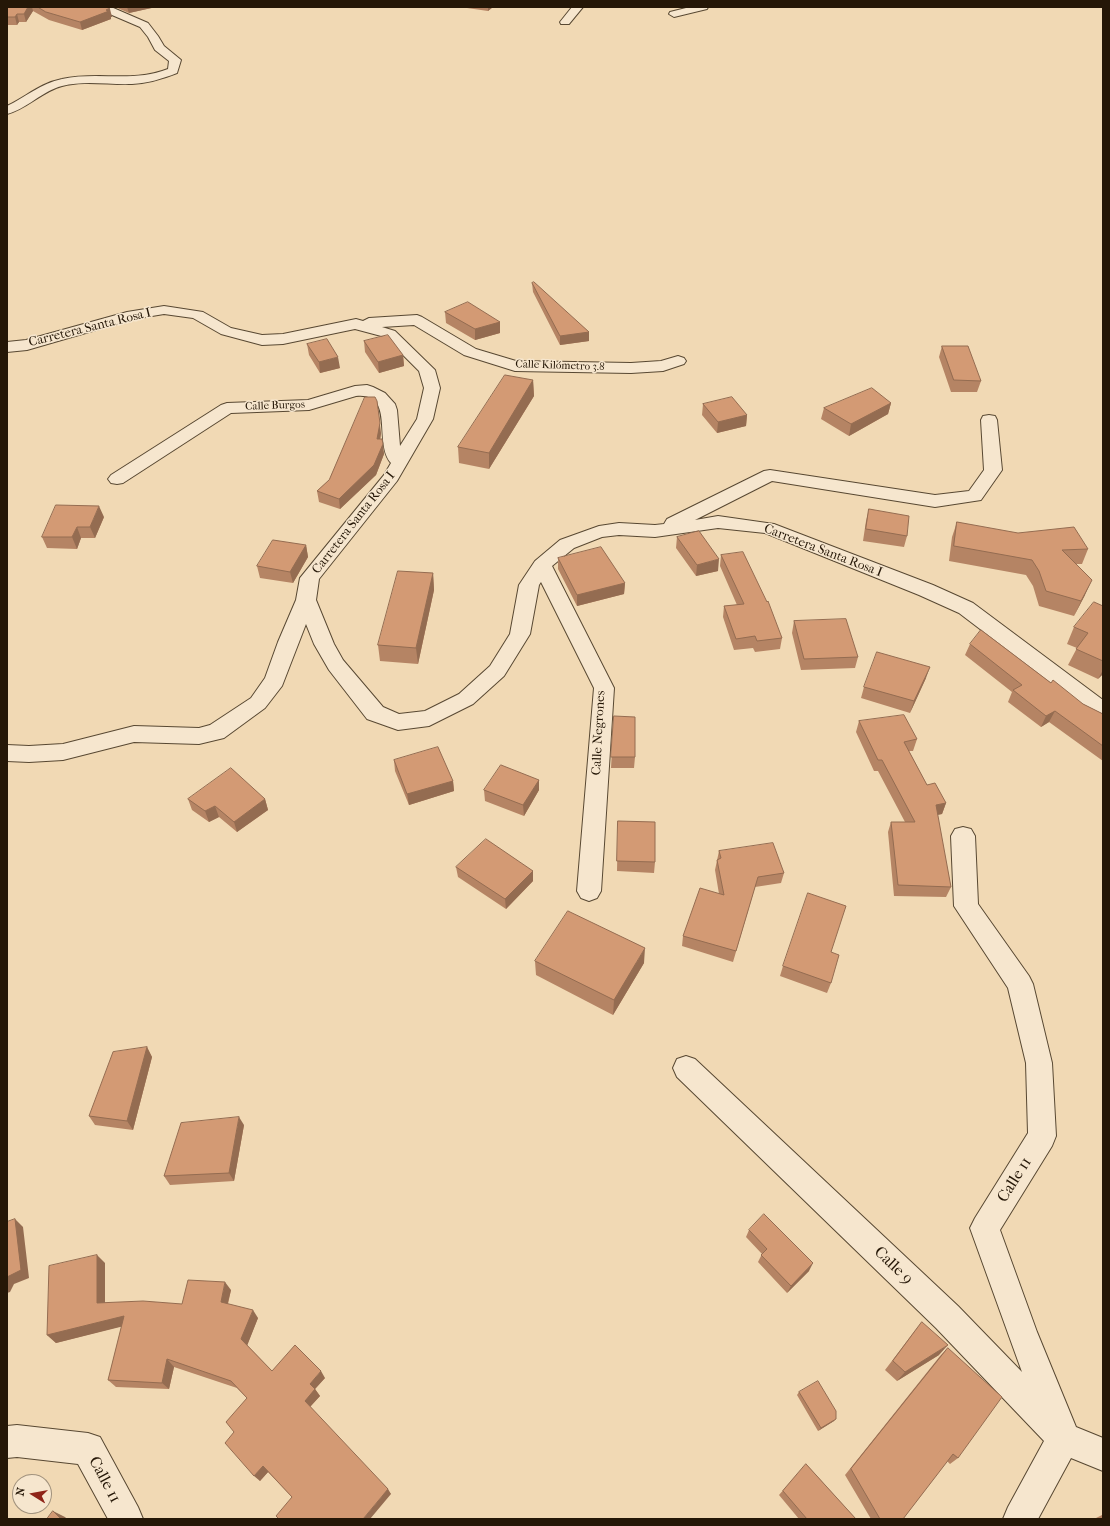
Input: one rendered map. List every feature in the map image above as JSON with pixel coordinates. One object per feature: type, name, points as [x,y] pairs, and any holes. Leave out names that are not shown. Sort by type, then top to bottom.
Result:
[{"type":"street","points":[[7,110],[20,105],[42,91],[60,83],[79,79],[142,80],[163,77],[174,71],[175,60],[159,48],[153,36],[144,25],[102,7]]},
{"type":"street","points":[[565,22],[578,7]]},
{"type":"street","points":[[674,14],[703,7]]},
{"type":"street","name":"Carretera Santa Rosa I","points":[[7,347],[27,345],[132,315],[164,310],[198,315],[226,331],[262,340],[283,339],[356,324],[390,334],[427,370],[432,388],[425,419],[391,477],[310,578],[306,600],[324,644],[336,665],[375,713],[398,722],[429,718],[466,699],[497,671],[520,634],[529,586],[542,565],[567,544],[599,532],[618,529],[655,531],[718,522],[768,528],[926,590],[966,608],[1079,694],[1103,710]]},
{"type":"street","name":"Calle Kilómetro 3.8","points":[[356,324],[417,320],[470,352],[516,366],[631,368],[663,366],[678,361]]},
{"type":"street","name":"Calle Burgos","points":[[117,479],[227,408],[309,405],[355,391],[367,390],[379,396],[387,404],[389,410],[392,448],[395,457],[400,462]]},
{"type":"street","points":[[655,531],[770,476],[935,501],[975,496],[993,470],[989,420]]},
{"type":"street","name":"Calle Negrones","points":[[542,565],[604,688],[589,891]]},
{"type":"street","points":[[7,753],[29,754],[63,752],[134,734],[199,736],[216,732],[258,703],[275,681],[288,642],[306,600]]},
{"type":"street","name":"Calle 11","points":[[963,836],[966,906],[1020,984],[1039,1063],[1042,1136],[985,1228],[1022,1332],[1064,1438]]},
{"type":"street","name":"Calle 9","points":[[686,1068],[946,1317],[1064,1438],[1103,1455]]},
{"type":"street","points":[[1020,1519],[1064,1438]]},
{"type":"street","name":"Calle 11","points":[[7,1442],[17,1440],[88,1449],[126,1519]]},
{"type":"building","points":[[7,7],[28,7],[24,14],[17,14],[15,17],[7,17]]},
{"type":"building","points":[[38,7],[106,7],[110,9],[106,10],[109,11],[80,22],[46,12]]},
{"type":"building","points":[[534,282],[589,332],[560,336],[532,283]]},
{"type":"building","points":[[468,302],[500,322],[475,329],[445,312]]},
{"type":"building","points":[[388,335],[403,355],[378,362],[364,341]]},
{"type":"building","points":[[327,339],[338,357],[319,362],[307,344]]},
{"type":"building","points":[[942,346],[968,346],[981,381],[954,380]]},
{"type":"building","points":[[505,375],[533,380],[489,453],[458,447]]},
{"type":"building","points":[[872,388],[891,403],[851,424],[824,408]]},
{"type":"building","points":[[365,397],[375,397],[377,401],[380,423],[377,439],[382,439],[383,444],[374,465],[339,499],[317,491],[329,480]]},
{"type":"building","points":[[732,397],[747,415],[718,422],[703,404]]},
{"type":"building","points":[[56,505],[99,506],[90,527],[77,527],[72,537],[42,537]]},
{"type":"building","points":[[869,509],[909,516],[907,536],[866,529]]},
{"type":"building","points":[[957,522],[1018,533],[1074,527],[1088,549],[1062,550],[1092,580],[1081,601],[1046,591],[1039,571],[1032,560],[954,546]]},
{"type":"building","points":[[699,531],[719,559],[697,565],[677,537]]},
{"type":"building","points":[[273,540],[306,545],[290,572],[257,566]]},
{"type":"building","points":[[601,547],[625,583],[577,595],[558,558]]},
{"type":"building","points":[[743,552],[767,602],[768,601],[782,638],[757,641],[755,636],[736,639],[724,606],[744,604],[721,555]]},
{"type":"building","points":[[398,571],[433,573],[416,648],[378,645]]},
{"type":"building","points":[[1094,602],[1103,606],[1103,661],[1076,649],[1088,633],[1074,627]]},
{"type":"building","points":[[846,619],[858,657],[804,659],[794,621]]},
{"type":"building","points":[[981,630],[1051,683],[1053,680],[1083,704],[1103,714],[1103,746],[1055,711],[1046,716],[1013,690],[1022,685],[970,644]]},
{"type":"building","points":[[877,652],[930,667],[914,701],[864,687]]},
{"type":"building","points":[[904,715],[917,739],[904,742],[927,785],[935,783],[946,803],[936,805],[951,887],[898,885],[891,822],[915,822],[882,760],[878,760],[859,721]]},
{"type":"building","points":[[614,716],[635,717],[635,757],[611,757]]},
{"type":"building","points":[[438,747],[453,781],[407,794],[394,760]]},
{"type":"building","points":[[501,765],[539,780],[523,805],[484,790]]},
{"type":"building","points":[[231,768],[265,799],[234,822],[215,806],[205,811],[188,799]]},
{"type":"building","points":[[618,821],[655,822],[655,862],[617,861]]},
{"type":"building","points":[[486,839],[533,871],[505,899],[456,867]]},
{"type":"building","points":[[773,843],[784,873],[758,877],[736,951],[683,936],[700,888],[724,895],[717,860],[721,858],[719,851]]},
{"type":"building","points":[[808,893],[846,906],[831,952],[839,955],[831,983],[783,966]]},
{"type":"building","points":[[568,911],[645,948],[614,1000],[535,961]]},
{"type":"building","points":[[147,1047],[127,1121],[89,1116],[113,1052]]},
{"type":"building","points":[[239,1117],[229,1173],[164,1176],[181,1123]]},
{"type":"building","points":[[764,1214],[813,1263],[791,1286],[761,1255],[767,1249],[749,1230]]},
{"type":"building","points":[[15,1219],[21,1270],[7,1277],[7,1222]]},
{"type":"building","points":[[97,1255],[97,1303],[143,1301],[182,1304],[188,1280],[225,1282],[221,1302],[253,1310],[241,1339],[272,1371],[295,1345],[321,1371],[310,1384],[315,1389],[305,1401],[388,1489],[363,1519],[279,1519],[276,1516],[292,1497],[263,1466],[254,1476],[225,1443],[234,1432],[226,1422],[247,1398],[231,1381],[167,1359],[162,1383],[108,1380],[124,1316],[47,1335],[49,1266]]},
{"type":"building","points":[[922,1322],[948,1345],[905,1372],[893,1361]]},
{"type":"building","points":[[948,1348],[1002,1397],[958,1458],[953,1454],[903,1519],[880,1519],[851,1469]]},
{"type":"building","points":[[818,1381],[836,1411],[836,1419],[821,1428],[799,1392]]},
{"type":"building","points":[[806,1464],[856,1519],[807,1519],[783,1491]]},
{"type":"building","points":[[53,1511],[61,1519],[47,1519]]}]
